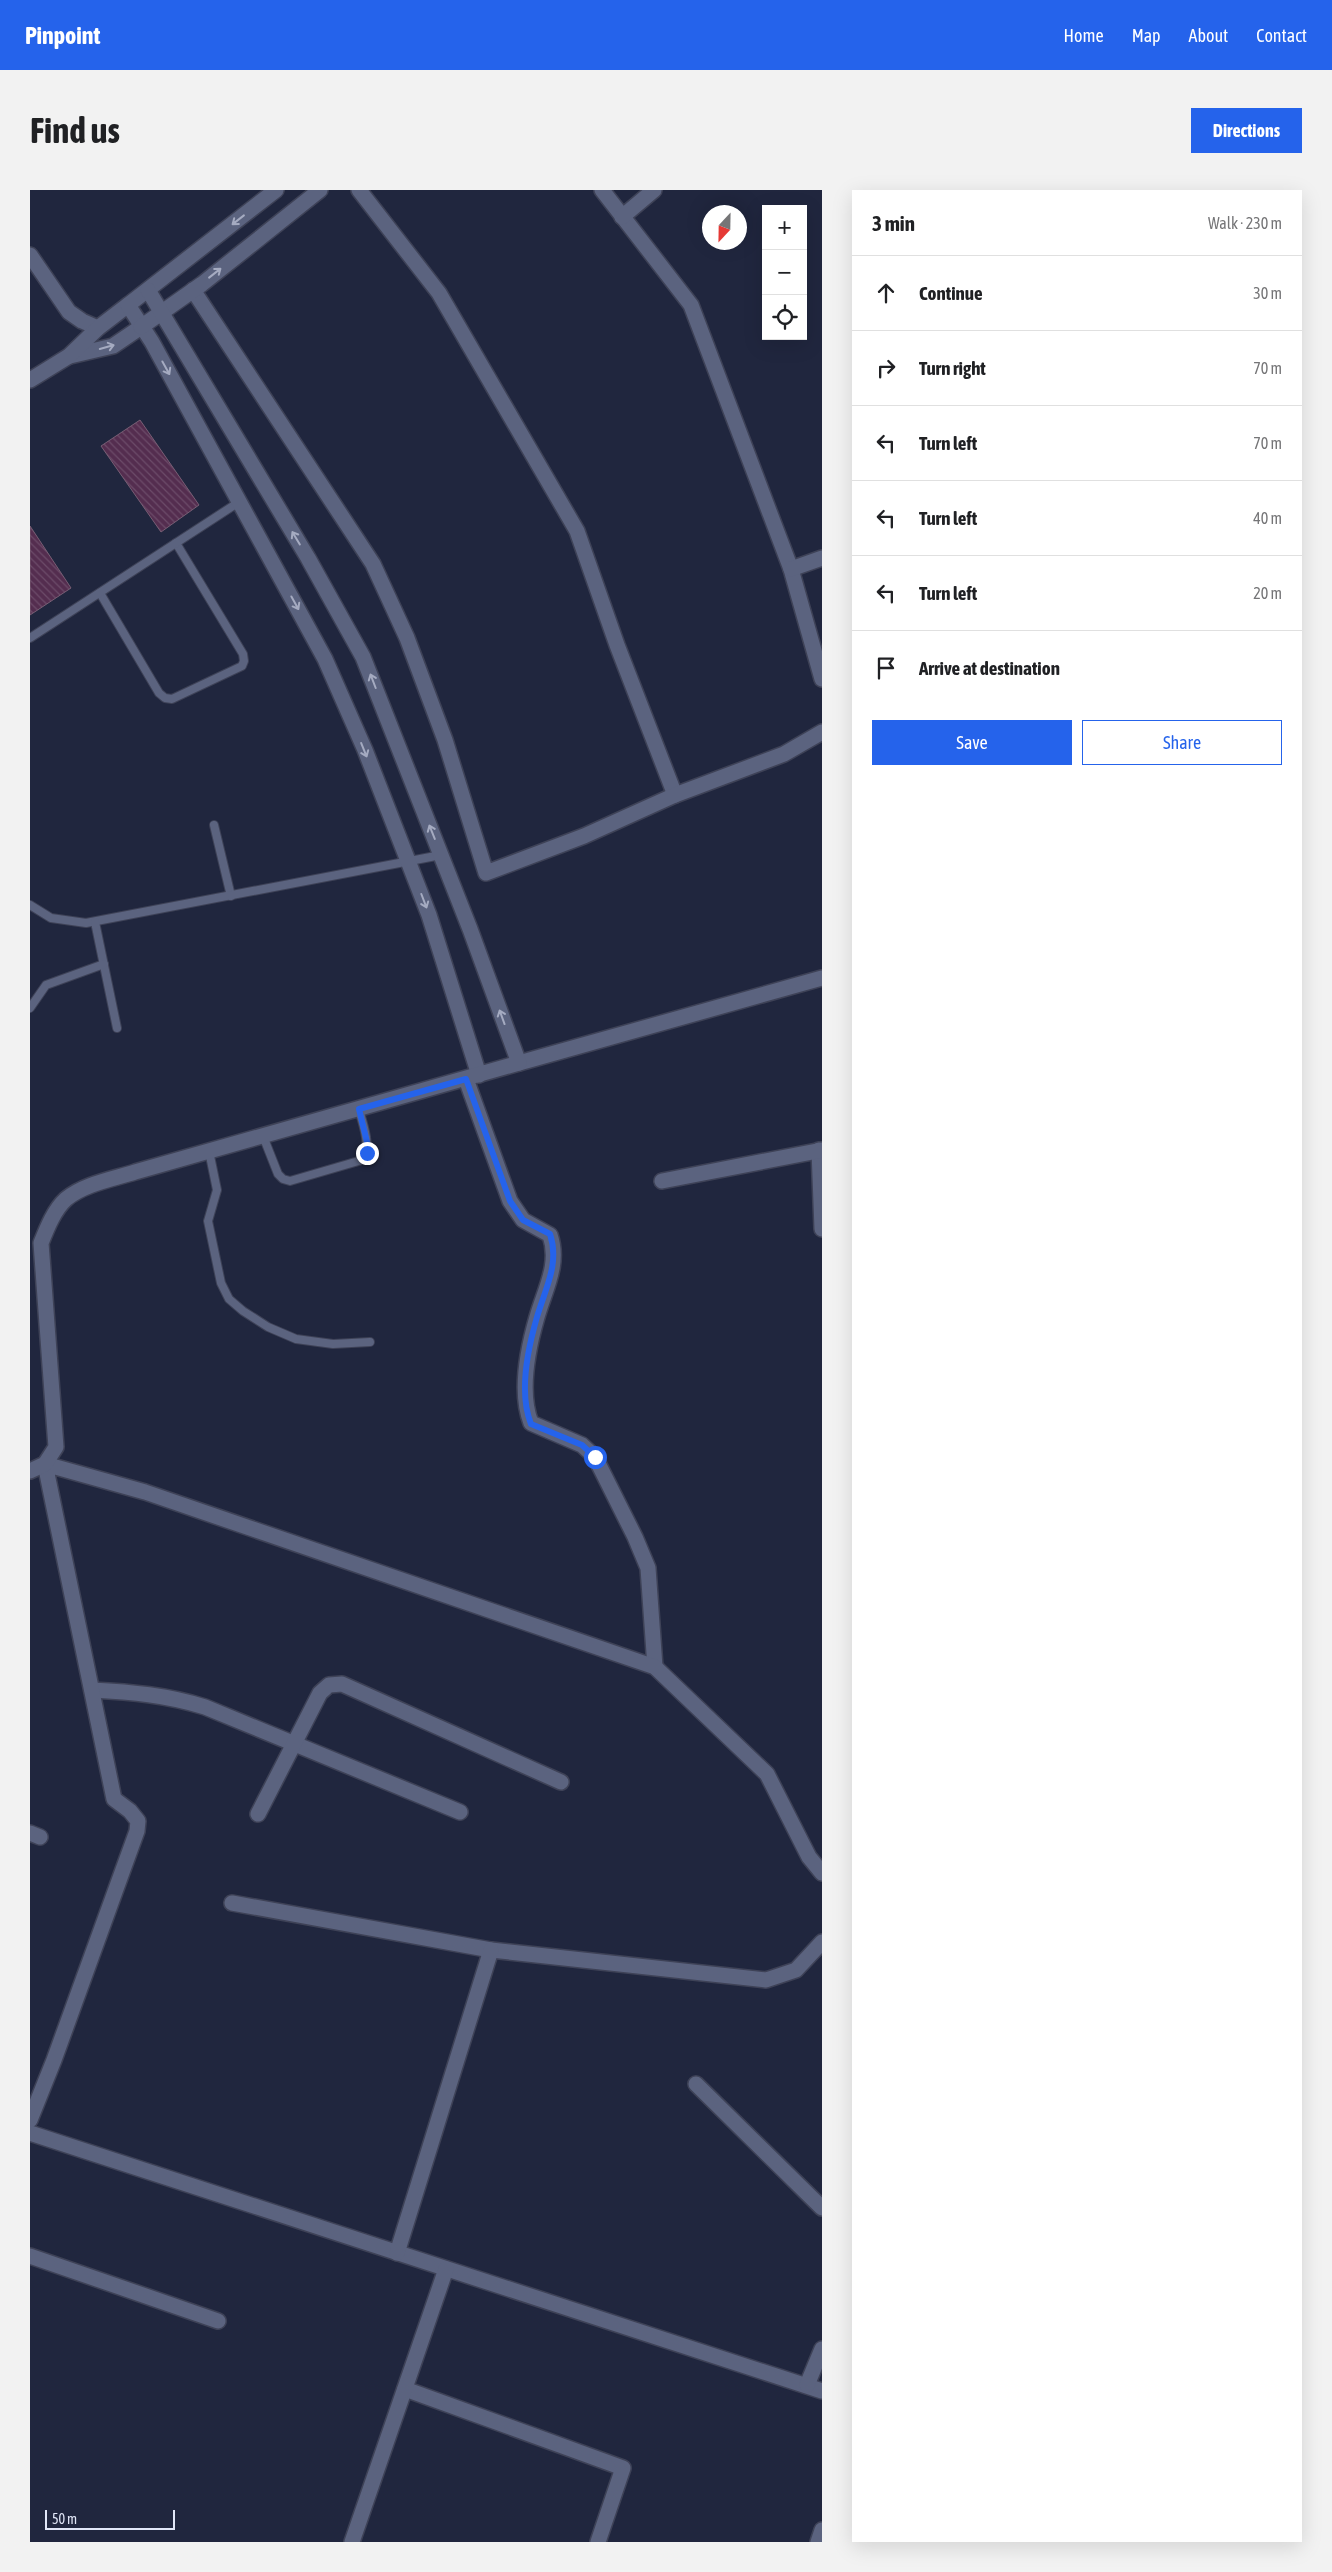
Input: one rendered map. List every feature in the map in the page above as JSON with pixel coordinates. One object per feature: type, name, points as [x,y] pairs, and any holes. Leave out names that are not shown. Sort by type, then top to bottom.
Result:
[{"type":"street","points":[[30,380],[69,356],[98,328],[276,190]]},
{"type":"street","points":[[69,356],[113,346],[193,290],[320,190]]},
{"type":"street","points":[[359,190],[439,292],[576,531],[674,796]]},
{"type":"street","points":[[602,190],[690,305],[791,569],[822,679]]},
{"type":"street","points":[[622,217],[654,190]]},
{"type":"street","points":[[30,256],[69,312],[82,321],[98,328]]},
{"type":"street","points":[[148,290],[303,549],[363,657],[519,1063]]},
{"type":"street","points":[[193,290],[373,564],[407,638],[445,740],[486,873],[584,836],[674,796],[784,754],[822,732]]},
{"type":"street","points":[[128,305],[152,342],[325,659],[365,750],[429,915],[473,1077],[510,1201],[523,1220],[550,1234],[553,1244],[553,1269],[537,1318],[527,1370],[525,1387],[528,1415],[531,1424],[582,1445],[595,1457],[635,1537],[648,1568],[655,1667]]},
{"type":"street","points":[[791,569],[822,558]]},
{"type":"street","points":[[30,1471],[45,1464],[56,1447],[41,1243],[52,1219],[66,1200],[81,1191],[134,1172],[822,978]]},
{"type":"street","points":[[662,1181],[820,1150],[822,1229]]},
{"type":"street","points":[[45,1464],[145,1492],[655,1667],[767,1774],[809,1857],[822,1873]]},
{"type":"street","points":[[30,2120],[54,2060],[137,1831],[138,1821],[130,1811],[114,1799],[45,1464]]},
{"type":"street","points":[[258,1814],[320,1693],[329,1685],[342,1684],[561,1782]]},
{"type":"street","points":[[92,1690],[176,1698],[205,1706],[460,1812]]},
{"type":"street","points":[[232,1903],[491,1950],[766,1980],[796,1970],[822,1942]]},
{"type":"street","points":[[397,2253],[491,1950]]},
{"type":"street","points":[[696,2084],[822,2208]]},
{"type":"street","points":[[30,2133],[822,2391]]},
{"type":"street","points":[[30,2256],[218,2322]]},
{"type":"street","points":[[352,2542],[446,2268]]},
{"type":"street","points":[[807,2386],[822,2349]]},
{"type":"street","points":[[405,2390],[623,2468],[598,2542]]},
{"type":"street","points":[[818,2542],[822,2530]]},
{"type":"lane","points":[[30,638],[239,502]]},
{"type":"lane","points":[[100,593],[159,693],[165,698],[172,699],[242,666],[243,654],[176,543]]},
{"type":"lane","points":[[214,825],[231,896]]},
{"type":"lane","points":[[30,905],[51,918],[86,924],[441,856]]},
{"type":"lane","points":[[95,922],[117,1028]]},
{"type":"lane","points":[[30,1008],[46,985],[104,964]]},
{"type":"lane","points":[[263,1136],[278,1174],[283,1179],[290,1181],[362,1160],[367,1153],[368,1146],[359,1109]]},
{"type":"lane","points":[[209,1151],[217,1190],[208,1221],[220,1283],[229,1299],[242,1311],[268,1328],[296,1338],[333,1344],[370,1342]]},
{"type":"building","points":[[140,420],[199,505],[161,532],[101,446]]},
{"type":"building","points":[[30,526],[71,588],[30,615]]},
{"type":"route","points":[[367,1153],[368,1146],[359,1109],[466,1079],[510,1201],[523,1220],[550,1234],[553,1244],[553,1269],[537,1318],[525,1387],[528,1415],[531,1424],[582,1445],[595,1457]]}]
